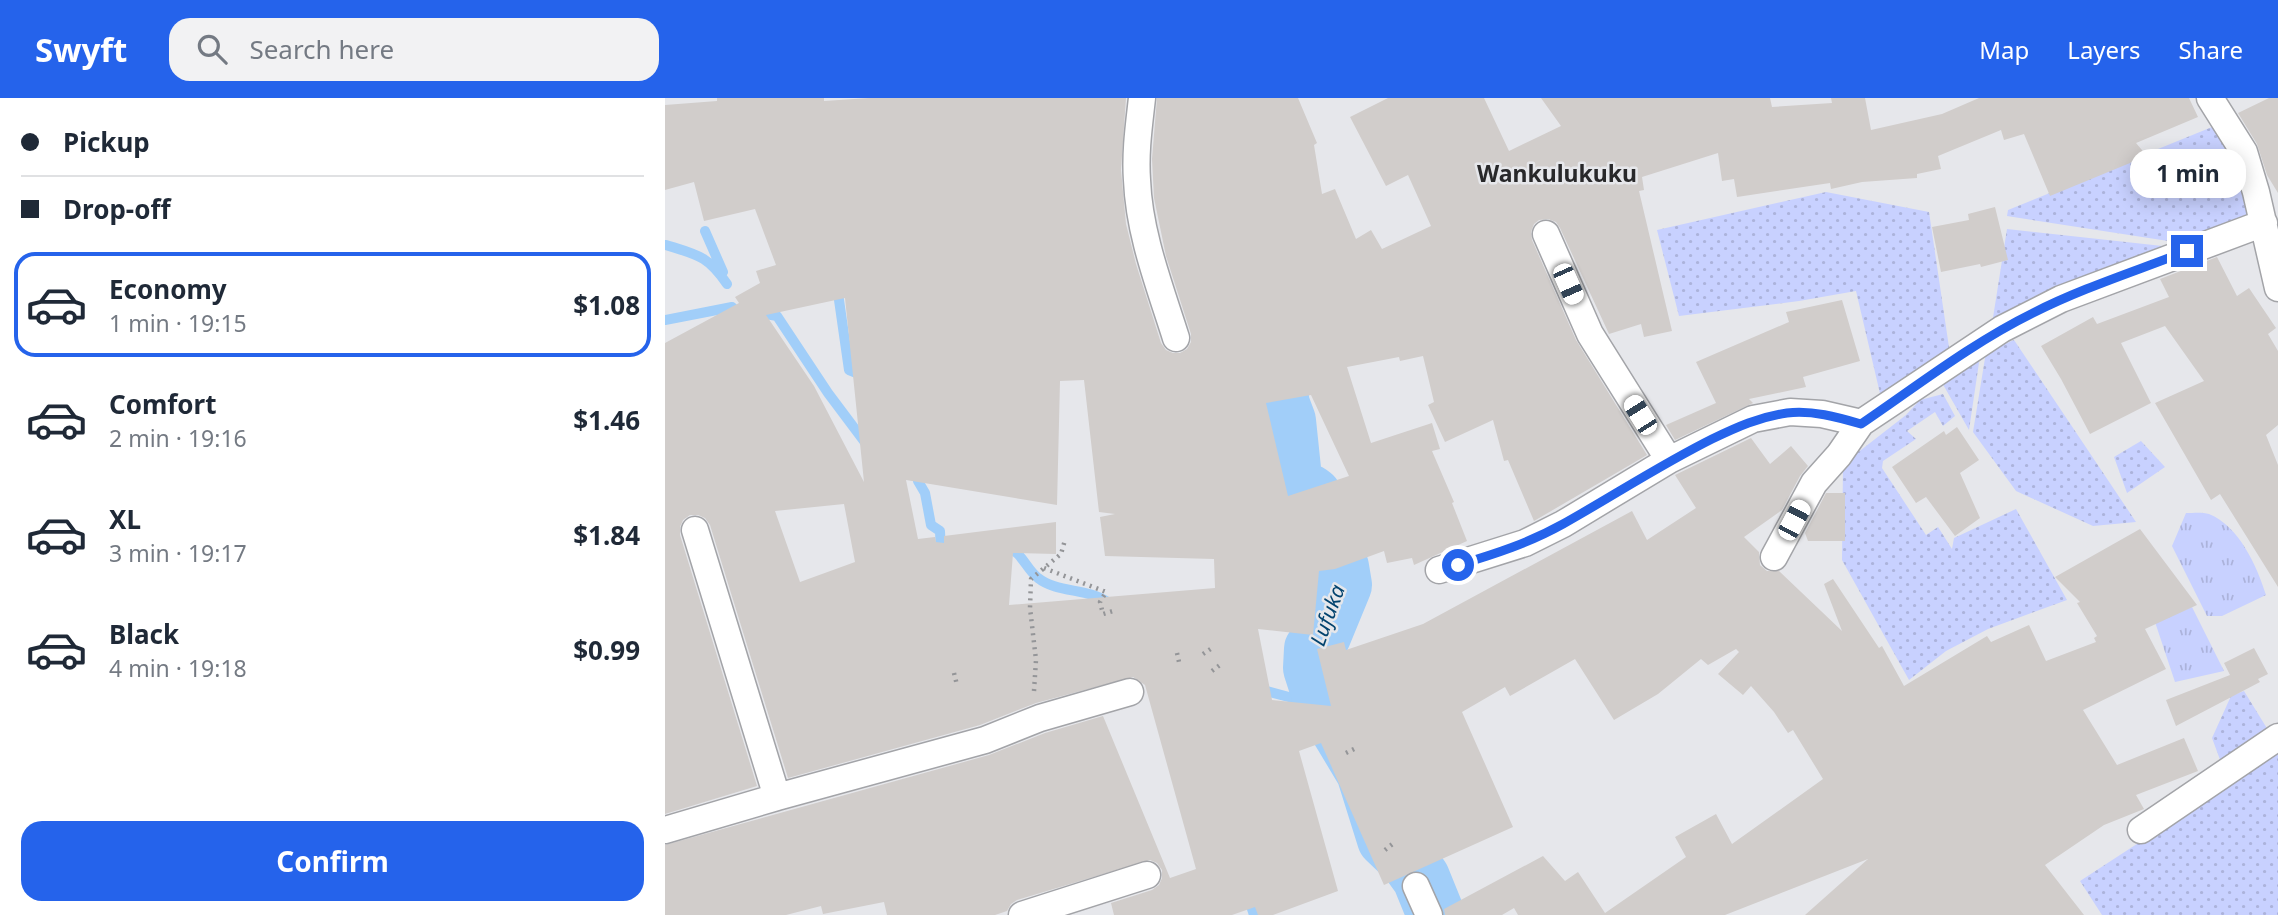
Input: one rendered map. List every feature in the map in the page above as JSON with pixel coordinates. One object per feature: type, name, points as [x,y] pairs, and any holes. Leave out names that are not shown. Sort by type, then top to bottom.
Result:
[{"type":"street","points":[[1142,98],[1136,181],[1141,220],[1176,338]]},
{"type":"street","points":[[2210,98],[2244,152],[2264,223],[2278,288]]},
{"type":"street","points":[[1774,557],[1814,484],[1861,424],[2002,329],[2031,313],[2060,299],[2264,223]]},
{"type":"street","points":[[1546,234],[1590,334],[1669,460]]},
{"type":"street","points":[[1439,570],[1525,543],[1563,524],[1669,460],[1753,419],[1790,412],[1822,414],[1861,424]]},
{"type":"street","points":[[695,530],[777,797]]},
{"type":"street","points":[[665,830],[985,740],[1040,718],[1130,692]]},
{"type":"street","points":[[2141,830],[2278,737]]},
{"type":"street","points":[[1022,915],[1147,875]]},
{"type":"street","points":[[1416,886],[1429,915]]},
{"type":"path","points":[[1034,680],[1036,668],[1030,608],[1031,579],[1062,554],[1065,540]]},
{"type":"path","points":[[1041,570],[1106,592],[1100,601],[1103,614],[1113,611]]},
{"type":"path","points":[[1203,654],[1212,648]]},
{"type":"path","points":[[1177,653],[1179,662]]},
{"type":"path","points":[[1212,671],[1220,665]]},
{"type":"path","points":[[954,673],[957,684]]},
{"type":"path","points":[[1346,752],[1356,748]]},
{"type":"path","points":[[1385,850],[1395,842]]},
{"type":"green space","points":[[2217,125],[2260,226],[2194,245],[2007,216],[2008,210]]},
{"type":"green space","points":[[1826,192],[1929,212],[1950,354],[1882,402],[1856,291],[1679,316],[1657,230]]},
{"type":"green space","points":[[2007,229],[2190,249],[1989,343]]},
{"type":"green space","points":[[2014,340],[2136,522],[2093,526],[2016,491],[1973,432],[1986,352]]},
{"type":"green space","points":[[1980,356],[1969,430],[1941,381]]},
{"type":"green space","points":[[1943,394],[1955,416],[1943,426],[1935,412],[1907,431],[1916,439],[1883,461],[1882,468],[1926,535],[1938,527],[1952,549],[1954,538],[2016,509],[2067,600],[1988,629],[1946,651],[1909,680],[1842,560],[1843,464],[1906,415],[1920,400]]},
{"type":"green space","points":[[2141,441],[2165,467],[2127,493],[2114,457]]},
{"type":"green space","points":[[2186,513],[2209,514],[2220,520],[2238,537],[2258,572],[2266,595],[2222,616],[2207,616],[2172,546]]},
{"type":"green space","points":[[2192,607],[2224,671],[2175,682],[2155,622]]},
{"type":"green space","points":[[2244,691],[2278,752],[2278,915],[2102,915],[2080,881],[2229,784],[2212,738],[2231,696]]},
{"type":"building","points":[[717,98],[824,98],[824,101],[869,98],[1126,98],[1121,170],[1126,224],[1161,343],[1166,350],[1180,353],[1187,349],[1191,334],[1166,256],[1154,198],[1152,159],[1157,98],[1298,98],[1317,143],[1314,145],[1322,194],[1335,189],[1356,239],[1371,230],[1382,249],[1431,226],[1408,175],[1386,186],[1350,117],[1388,98],[1484,98],[1509,151],[1561,126],[1541,98],[1770,98],[1772,107],[1832,103],[1831,98],[1865,98],[1871,130],[1942,114],[1979,98],[2189,98],[2198,117],[2136,143],[2147,156],[2050,196],[2024,134],[2004,140],[2001,130],[1938,156],[1941,169],[1917,174],[1917,178],[1862,182],[1831,189],[1830,183],[1737,197],[1734,179],[1722,181],[1718,153],[1642,177],[1644,190],[1639,191],[1672,331],[1644,337],[1641,324],[1609,334],[1560,228],[1556,222],[1539,220],[1531,232],[1532,240],[1576,340],[1647,455],[1534,521],[1508,460],[1504,461],[1493,420],[1445,442],[1428,405],[1434,402],[1423,356],[1400,361],[1399,357],[1347,367],[1371,443],[1432,423],[1440,449],[1432,451],[1467,541],[1414,565],[1412,558],[1387,563],[1384,551],[1335,569],[1319,571],[1313,635],[1258,629],[1272,700],[1331,706],[1317,649],[1344,642],[1346,650],[1423,624],[1632,511],[1647,540],[1696,508],[1675,475],[1751,438],[1770,464],[1791,446],[1808,466],[1782,510],[1744,537],[1759,552],[1760,565],[1767,571],[1779,571],[1842,631],[1824,584],[1833,579],[1879,648],[1882,646],[1904,686],[1987,636],[1991,642],[2029,625],[2046,661],[2096,642],[2094,638],[2097,636],[2077,603],[2080,602],[2055,577],[2140,529],[2197,605],[2145,629],[2166,669],[2083,710],[2117,765],[2184,738],[2198,771],[2136,795],[2144,809],[2104,825],[2045,865],[2084,915],[1805,915],[1868,859],[1725,915],[1518,915],[1514,908],[1502,915],[1445,915],[1444,909],[1543,856],[1565,881],[1578,872],[1605,913],[1686,857],[1675,837],[1716,814],[1732,844],[1823,779],[1793,730],[1788,733],[1751,686],[1743,695],[1718,674],[1739,652],[1736,649],[1708,665],[1701,659],[1658,694],[1614,720],[1575,659],[1510,696],[1505,687],[1462,712],[1513,827],[1384,885],[1321,743],[1299,751],[1338,891],[1273,915],[1258,915],[1255,907],[1232,915],[1114,915],[1111,903],[1152,890],[1159,885],[1162,870],[1157,863],[1150,860],[1017,900],[1007,911],[995,915],[887,915],[884,902],[823,914],[821,906],[786,915],[665,915],[665,845],[989,755],[1045,733],[1103,716],[1170,878],[1196,869],[1145,685],[1133,677],[1036,703],[980,725],[788,778],[710,525],[705,518],[698,515],[690,515],[683,520],[680,535],[757,786],[665,814],[665,343],[739,303],[735,297],[760,283],[756,271],[776,265],[755,209],[704,221],[694,182],[665,190],[665,105],[717,101]],"holes":[[[845,298],[864,482],[814,386],[766,315]],[[1084,380],[1099,512],[1115,514],[1100,517],[1105,556],[1214,559],[1215,588],[1009,605],[1013,553],[1056,554],[1056,522],[944,536],[944,543],[936,542],[935,537],[918,539],[906,480],[1057,505],[1060,381]],[[1311,395],[1349,476],[1288,496],[1266,403]],[[844,504],[855,562],[800,582],[775,511]]]},
{"type":"building","points":[[2269,98],[2278,98],[2278,193],[2267,175],[2257,144],[2238,113]]},
{"type":"building","points":[[1995,207],[2008,260],[1981,267],[1980,264],[1941,272],[1932,227],[1969,220],[1968,214]]},
{"type":"building","points":[[2217,257],[2237,296],[2249,288],[2276,328],[2268,334],[2278,351],[2278,425],[2266,435],[2278,465],[2278,587],[2220,494],[2211,500],[2155,403],[2204,381],[2165,326],[2121,343],[2151,403],[2090,434],[2041,346],[2093,317],[2097,324],[2169,297],[2160,279]]},
{"type":"building","points":[[1842,300],[1860,361],[1803,377],[1806,387],[1749,399],[1753,403],[1675,440],[1666,425],[1716,403],[1696,362],[1789,322],[1786,312]]},
{"type":"building","points":[[1957,427],[1979,460],[1960,473],[1980,518],[1955,536],[1926,497],[1916,503],[1892,467],[1944,431],[1946,435]]},
{"type":"building","points":[[1826,493],[1845,493],[1845,541],[1808,541],[1805,533]]},
{"type":"building","points":[[2254,648],[2268,674],[2258,679],[2260,682],[2176,726],[2166,700],[2230,675],[2224,663]]},
{"type":"waterway","points":[[705,231],[723,272]]},
{"type":"waterway","points":[[666,245],[708,262],[727,284]]},
{"type":"waterway","points":[[837,286],[849,370],[864,376]]},
{"type":"waterway","points":[[665,320],[732,307],[738,313]]},
{"type":"waterway","points":[[757,317],[766,314],[777,316],[828,393],[867,445]]},
{"type":"waterway","name":"Lufuka","points":[[1259,326],[1272,345],[1281,405],[1287,421],[1294,488],[1299,493],[1313,496],[1340,567],[1343,585],[1322,636],[1313,649],[1312,668],[1323,702],[1365,772],[1386,839],[1408,860],[1421,878],[1436,915]]},
{"type":"waterway","points":[[917,472],[918,481],[925,493],[931,525],[940,531],[941,554]]},
{"type":"waterway","points":[[1007,547],[1046,583],[1090,594],[1106,601],[1107,605]]},
{"type":"waterway","points":[[1259,689],[1300,700],[1320,695]]},
{"type":"waterway","points":[[1248,897],[1254,915]]},
{"type":"district","name":"Wankulukuku","points":[[1557,173]]},
{"type":"route","points":[[1458,565],[1525,543],[1563,524],[1669,460],[1753,419],[1790,412],[1822,414],[1861,424],[2002,329],[2031,313],[2060,299],[2187,251]]}]
